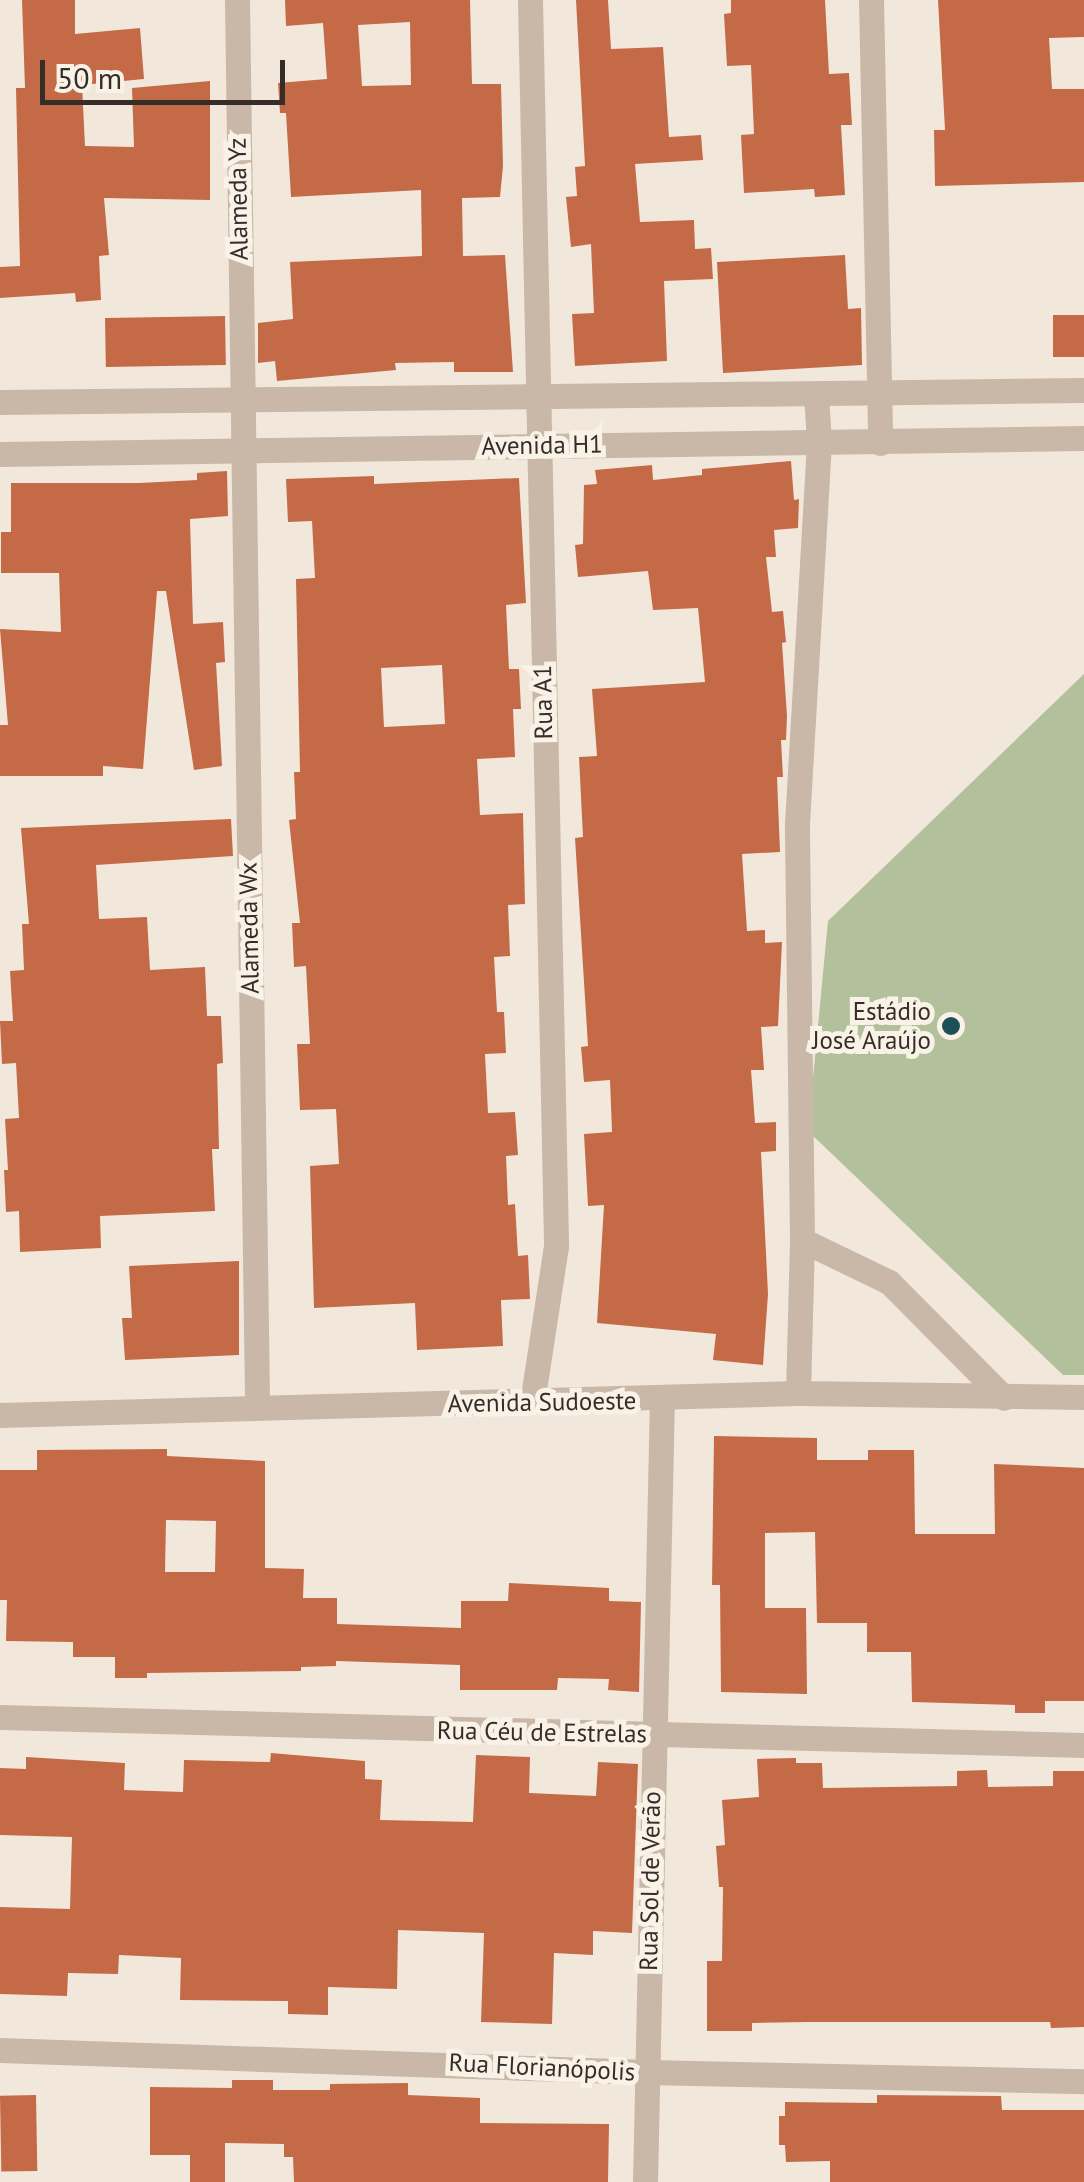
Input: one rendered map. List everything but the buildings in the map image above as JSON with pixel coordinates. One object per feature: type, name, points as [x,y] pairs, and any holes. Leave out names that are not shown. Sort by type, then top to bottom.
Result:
[{"type":"street","name":"Alameda Yz","points":[[237,0],[241,452]]},
{"type":"street","name":"Rua A1","points":[[530,0],[556,1246],[532,1403]]},
{"type":"street","points":[[871,0],[880,443]]},
{"type":"street","name":"Avenida H1","points":[[0,402],[1084,390]]},
{"type":"street","points":[[798,1393],[802,1240],[797,824],[819,441],[816,394]]},
{"type":"street","name":"Avenida H1","points":[[0,454],[1084,438]]},
{"type":"street","name":"Alameda Wx","points":[[241,452],[257,1405]]},
{"type":"street","points":[[802,1240],[888,1282],[1004,1398]]},
{"type":"street","name":"Avenida Sudoeste","points":[[0,1415],[257,1405],[662,1400],[798,1393],[1084,1398]]},
{"type":"street","name":"Rua Sol de Verão","points":[[645,2182],[662,1400]]},
{"type":"street","name":"Rua Céu de Estrelas","points":[[0,1717],[1084,1745]]},
{"type":"street","name":"Rua Florianópolis","points":[[0,2050],[647,2072],[1084,2081]]},
{"type":"green space","name":"Estádio José Araújo","points":[[1084,674],[1084,1375],[1063,1375],[808,1131],[828,921]]},
{"type":"place","name":"Estádio José Araújo","points":[[951,1026]]}]
